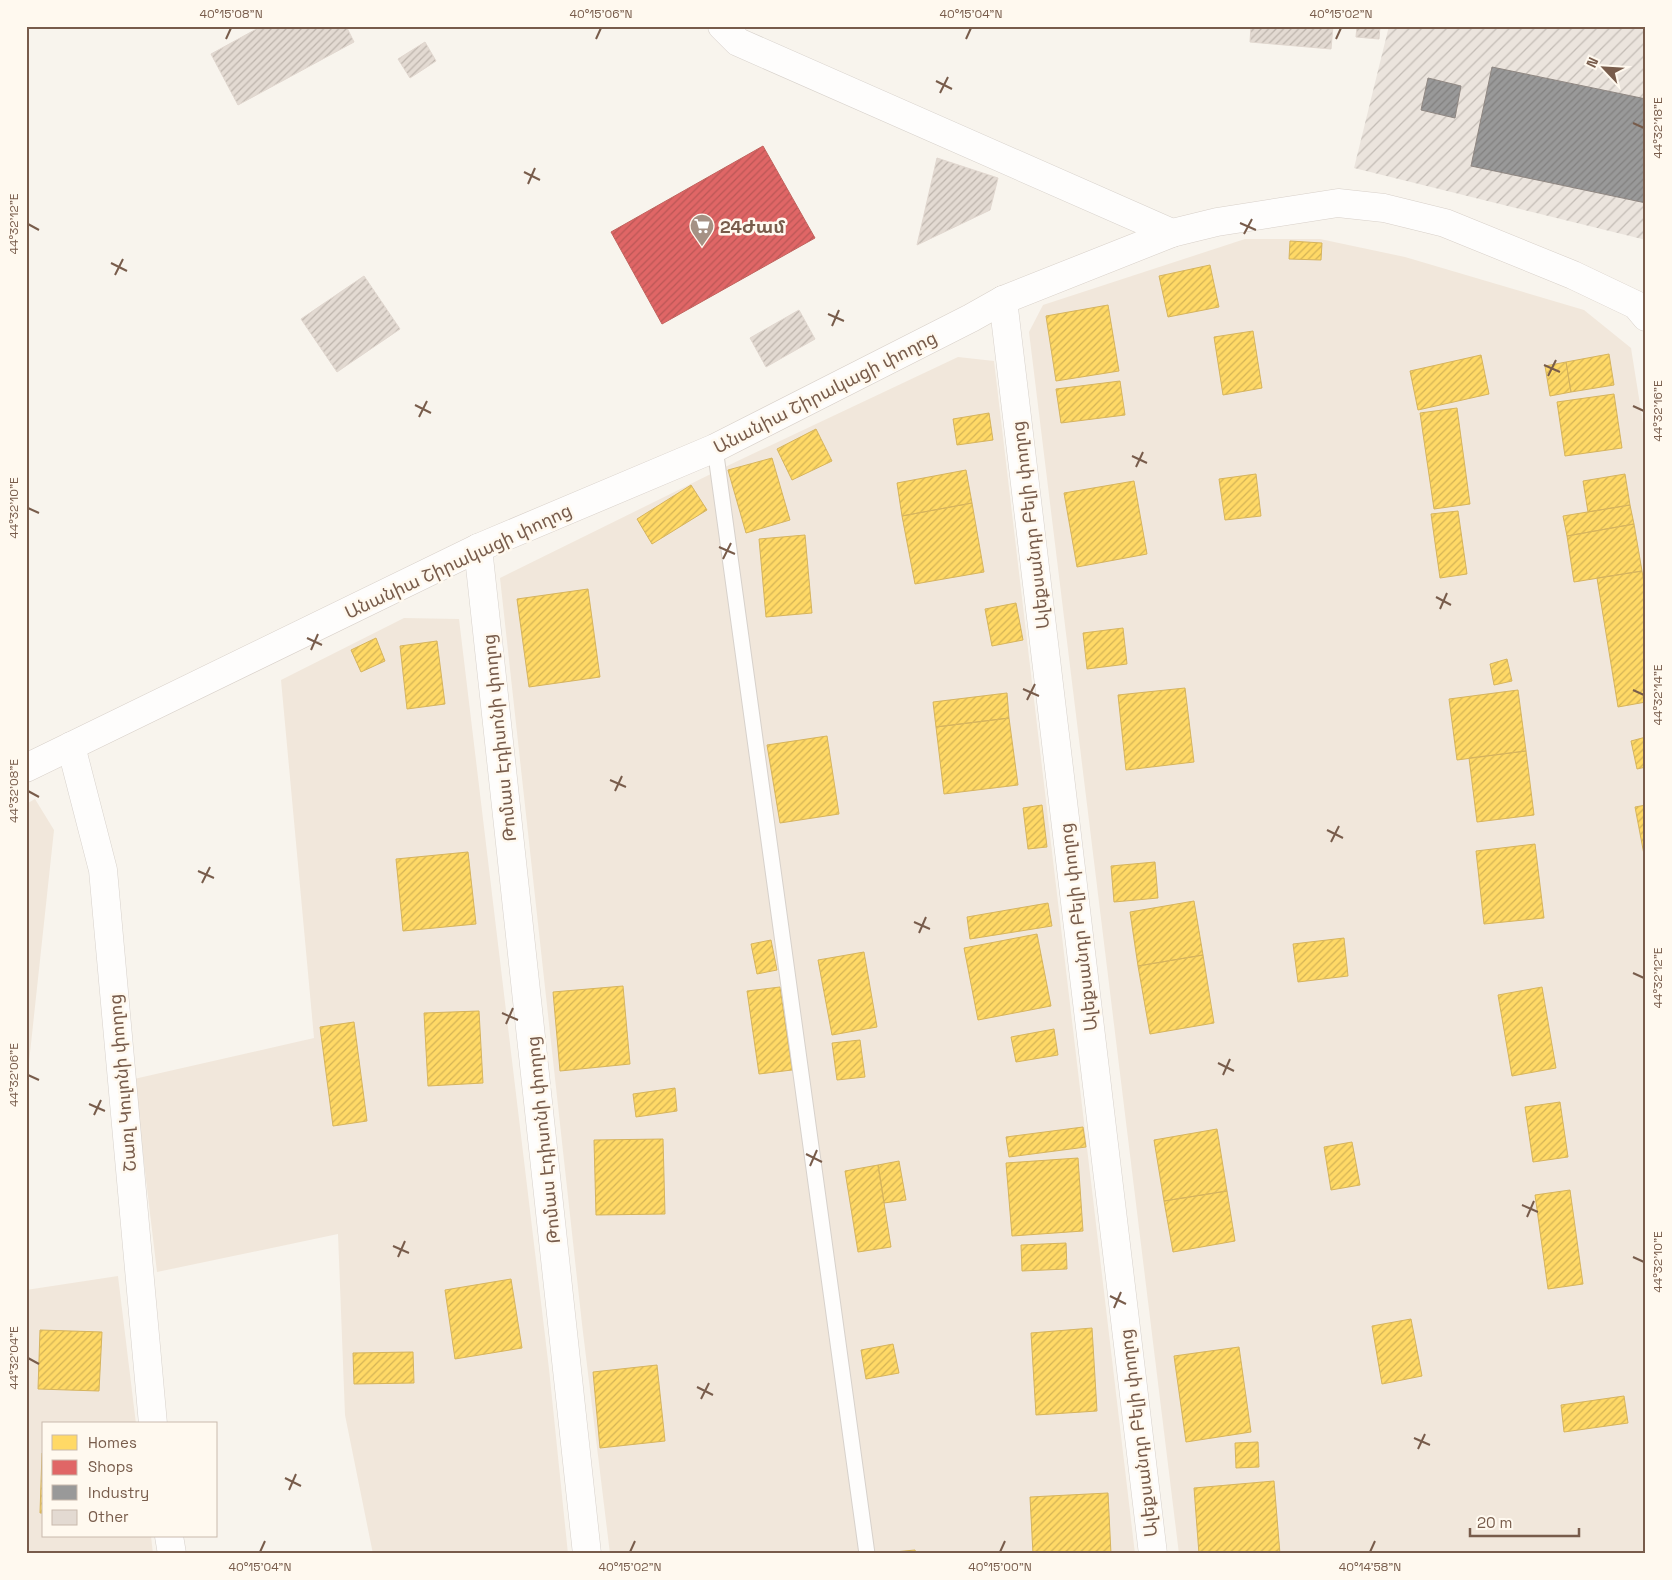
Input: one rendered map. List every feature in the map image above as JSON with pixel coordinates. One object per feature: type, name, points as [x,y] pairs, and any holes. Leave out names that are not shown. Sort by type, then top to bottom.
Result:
[{"type":"street","points":[[722,26],[738,42],[1172,233]]},
{"type":"street","name":"Անանիա Շիրակացի փողոց","points":[[26,768],[478,548],[715,448],[1003,300],[1172,233],[1217,222],[1338,203],[1384,208],[1445,223],[1573,275],[1636,305],[1646,317]]},
{"type":"street","name":"Ալեքսանդր Բելի փողոց","points":[[1003,300],[1153,1554]]},
{"type":"street","name":"Թոմաս Էդիսոնի փողոց","points":[[478,548],[587,1554]]},
{"type":"street","name":"Շառլ Կուլոնի փողոց","points":[[71,746],[103,870],[153,1422]]},
{"type":"street","points":[[169,1538],[172,1554]]},
{"type":"lane","points":[[715,448],[867,1554]]},
{"type":"shaded area","points":[[1389,26],[1646,26],[1646,240],[1354,168]]},
{"type":"shaded area","points":[[1245,239],[1320,239],[1405,257],[1584,310],[1631,348],[1646,442],[1646,1554],[1179,1554],[1029,332],[1043,305]]},
{"type":"shaded area","points":[[958,357],[994,361],[1135,1554],[610,1554],[582,1324],[500,578],[725,467]]},
{"type":"shaded area","points":[[404,618],[459,619],[549,1369],[568,1554],[373,1554],[345,1415],[338,1234],[157,1272],[134,1079],[314,1038],[281,680]]},
{"type":"shaded area","points":[[35,799],[54,830],[26,1090],[26,804]]},
{"type":"shaded area","points":[[118,1276],[136,1422],[42,1422],[42,1538],[151,1538],[153,1554],[26,1554],[26,1290]]},
{"type":"building: Homes","points":[[1290,241],[1322,243],[1321,260],[1289,259]]},
{"type":"building: Homes","points":[[1210,265],[1219,307],[1168,317],[1159,276]]},
{"type":"building: Homes","points":[[1108,305],[1119,371],[1056,381],[1046,316]]},
{"type":"building: Homes","points":[[1253,331],[1262,388],[1223,395],[1214,337]]},
{"type":"building: Homes","points":[[1609,354],[1614,385],[1571,392],[1566,362]]},
{"type":"building: Homes","points":[[1481,355],[1489,394],[1418,410],[1410,371]]},
{"type":"building: Homes","points":[[1566,362],[1571,392],[1550,396],[1545,366]]},
{"type":"building: Homes","points":[[1120,381],[1125,415],[1061,423],[1056,389]]},
{"type":"building: Homes","points":[[1614,394],[1622,448],[1565,456],[1557,402]]},
{"type":"building: Homes","points":[[1457,408],[1470,504],[1434,509],[1420,413]]},
{"type":"building: Homes","points":[[989,413],[993,440],[957,445],[953,419]]},
{"type":"building: Homes","points":[[816,429],[832,461],[792,480],[777,449]]},
{"type":"building: Homes","points":[[772,458],[790,520],[746,533],[728,470]]},
{"type":"building: Homes","points":[[966,470],[972,503],[902,516],[897,483]]},
{"type":"building: Homes","points":[[1256,474],[1261,516],[1225,520],[1219,479]]},
{"type":"building: Homes","points":[[1625,474],[1630,505],[1588,512],[1583,481]]},
{"type":"building: Homes","points":[[1134,481],[1147,554],[1077,567],[1064,493]]},
{"type":"building: Homes","points":[[691,485],[707,510],[652,544],[637,519]]},
{"type":"building: Homes","points":[[972,503],[984,572],[915,584],[902,516]]},
{"type":"building: Homes","points":[[1630,505],[1634,524],[1567,536],[1563,516]]},
{"type":"building: Homes","points":[[1458,511],[1467,574],[1440,578],[1431,514]]},
{"type":"building: Homes","points":[[1634,524],[1642,571],[1574,582],[1567,536]]},
{"type":"building: Homes","points":[[805,535],[812,613],[766,617],[759,539]]},
{"type":"building: Homes","points":[[1642,571],[1646,596],[1646,702],[1618,707],[1597,578]]},
{"type":"building: Homes","points":[[588,589],[600,677],[529,687],[517,599]]},
{"type":"building: Homes","points":[[1016,603],[1023,640],[992,646],[985,609]]},
{"type":"building: Homes","points":[[1123,628],[1127,664],[1087,669],[1083,633]]},
{"type":"building: Homes","points":[[376,638],[385,661],[361,672],[351,650]]},
{"type":"building: Homes","points":[[437,641],[445,704],[407,709],[400,646]]},
{"type":"building: Homes","points":[[1507,659],[1512,681],[1494,685],[1490,664]]},
{"type":"building: Homes","points":[[1185,688],[1194,762],[1126,770],[1118,695]]},
{"type":"building: Homes","points":[[1518,690],[1526,751],[1457,760],[1449,699]]},
{"type":"building: Homes","points":[[1007,693],[1009,718],[936,727],[933,702]]},
{"type":"building: Homes","points":[[1009,718],[1018,785],[944,794],[936,727]]},
{"type":"building: Homes","points":[[827,736],[839,814],[780,823],[767,745]]},
{"type":"building: Homes","points":[[1646,737],[1646,767],[1637,769],[1631,741]]},
{"type":"building: Homes","points":[[1526,751],[1534,815],[1477,822],[1469,758]]},
{"type":"building: Homes","points":[[1042,805],[1047,847],[1028,849],[1023,808]]},
{"type":"building: Homes","points":[[1646,805],[1646,865],[1635,807]]},
{"type":"building: Homes","points":[[1535,844],[1544,918],[1484,924],[1476,851]]},
{"type":"building: Homes","points":[[468,852],[476,924],[403,931],[396,859]]},
{"type":"building: Homes","points":[[1155,862],[1158,898],[1114,902],[1111,866]]},
{"type":"building: Homes","points":[[1194,901],[1203,955],[1138,966],[1130,912]]},
{"type":"building: Homes","points":[[1048,903],[1052,926],[970,939],[967,917]]},
{"type":"building: Homes","points":[[1037,934],[1051,1006],[978,1020],[964,948]]},
{"type":"building: Homes","points":[[1344,938],[1348,976],[1298,982],[1293,944]]},
{"type":"building: Homes","points":[[771,940],[777,970],[757,974],[751,944]]},
{"type":"building: Homes","points":[[864,952],[877,1027],[832,1035],[818,960]]},
{"type":"building: Homes","points":[[1203,955],[1214,1023],[1150,1034],[1138,966]]},
{"type":"building: Homes","points":[[623,986],[630,1064],[560,1071],[553,992]]},
{"type":"building: Homes","points":[[780,987],[792,1070],[759,1074],[747,991]]},
{"type":"building: Homes","points":[[1542,987],[1556,1068],[1512,1076],[1498,995]]},
{"type":"building: Homes","points":[[479,1011],[483,1083],[428,1086],[424,1013]]},
{"type":"building: Homes","points":[[354,1022],[367,1121],[333,1126],[320,1027]]},
{"type":"building: Homes","points":[[1054,1029],[1058,1055],[1016,1062],[1011,1037]]},
{"type":"building: Homes","points":[[860,1040],[865,1077],[837,1080],[832,1043]]},
{"type":"building: Homes","points":[[675,1088],[677,1111],[636,1117],[633,1094]]},
{"type":"building: Homes","points":[[1560,1102],[1568,1157],[1533,1162],[1525,1107]]},
{"type":"building: Homes","points":[[1083,1127],[1086,1147],[1009,1157],[1006,1137]]},
{"type":"building: Homes","points":[[1217,1129],[1227,1191],[1164,1201],[1154,1140]]},
{"type":"building: Homes","points":[[663,1139],[665,1214],[596,1215],[594,1140]]},
{"type":"building: Homes","points":[[1352,1142],[1360,1185],[1331,1190],[1324,1147]]},
{"type":"building: Homes","points":[[1078,1158],[1083,1231],[1012,1236],[1006,1163]]},
{"type":"building: Homes","points":[[899,1161],[906,1200],[884,1203],[878,1165]]},
{"type":"building: Homes","points":[[878,1165],[891,1247],[858,1252],[845,1171]]},
{"type":"building: Homes","points":[[1570,1190],[1583,1284],[1548,1289],[1535,1195]]},
{"type":"building: Homes","points":[[1227,1191],[1235,1241],[1173,1252],[1164,1201]]},
{"type":"building: Homes","points":[[1066,1243],[1067,1269],[1022,1271],[1021,1245]]},
{"type":"building: Homes","points":[[511,1279],[522,1348],[455,1359],[445,1290]]},
{"type":"building: Homes","points":[[1411,1319],[1422,1376],[1382,1384],[1372,1326]]},
{"type":"building: Homes","points":[[1092,1328],[1097,1411],[1036,1415],[1031,1333]]},
{"type":"building: Homes","points":[[40,1330],[102,1332],[99,1391],[38,1389]]},
{"type":"building: Homes","points":[[893,1344],[899,1373],[866,1379],[861,1350]]},
{"type":"building: Homes","points":[[1239,1347],[1251,1432],[1186,1442],[1174,1356]]},
{"type":"building: Homes","points":[[413,1352],[414,1383],[354,1384],[353,1353]]},
{"type":"building: Homes","points":[[657,1365],[665,1441],[600,1448],[593,1372]]},
{"type":"building: Homes","points":[[1624,1396],[1628,1423],[1564,1432],[1561,1405]]},
{"type":"building: Homes","points":[[1258,1442],[1259,1467],[1236,1468],[1235,1443]]},
{"type":"building: Homes","points":[[42,1453],[42,1513],[40,1513]]},
{"type":"building: Homes","points":[[1274,1481],[1280,1554],[1199,1554],[1194,1488]]},
{"type":"building: Homes","points":[[1108,1493],[1111,1554],[1033,1554],[1030,1497]]},
{"type":"building: Homes","points":[[915,1550],[916,1554],[884,1554],[884,1553]]},
{"type":"building: Shops","points":[[763,146],[815,238],[662,324],[611,232]]},
{"type":"building: Industry","points":[[1492,67],[1646,99],[1646,203],[1471,166]]},
{"type":"building: Industry","points":[[1428,78],[1461,86],[1455,118],[1421,110]]},
{"type":"building: Other","points":[[262,26],[346,26],[354,42],[238,105],[211,54]]},
{"type":"building: Other","points":[[1251,26],[1333,26],[1331,49],[1250,42]]},
{"type":"building: Other","points":[[1357,26],[1380,26],[1379,39],[1356,37]]},
{"type":"building: Other","points":[[425,42],[436,61],[410,78],[398,59]]},
{"type":"building: Other","points":[[937,158],[998,178],[990,210],[917,245]]},
{"type":"building: Other","points":[[364,276],[400,329],[337,372],[301,319]]},
{"type":"building: Other","points":[[799,310],[815,339],[766,367],[750,338]]},
{"type":"place","name":"24Ժամ","points":[[702,247]]}]
